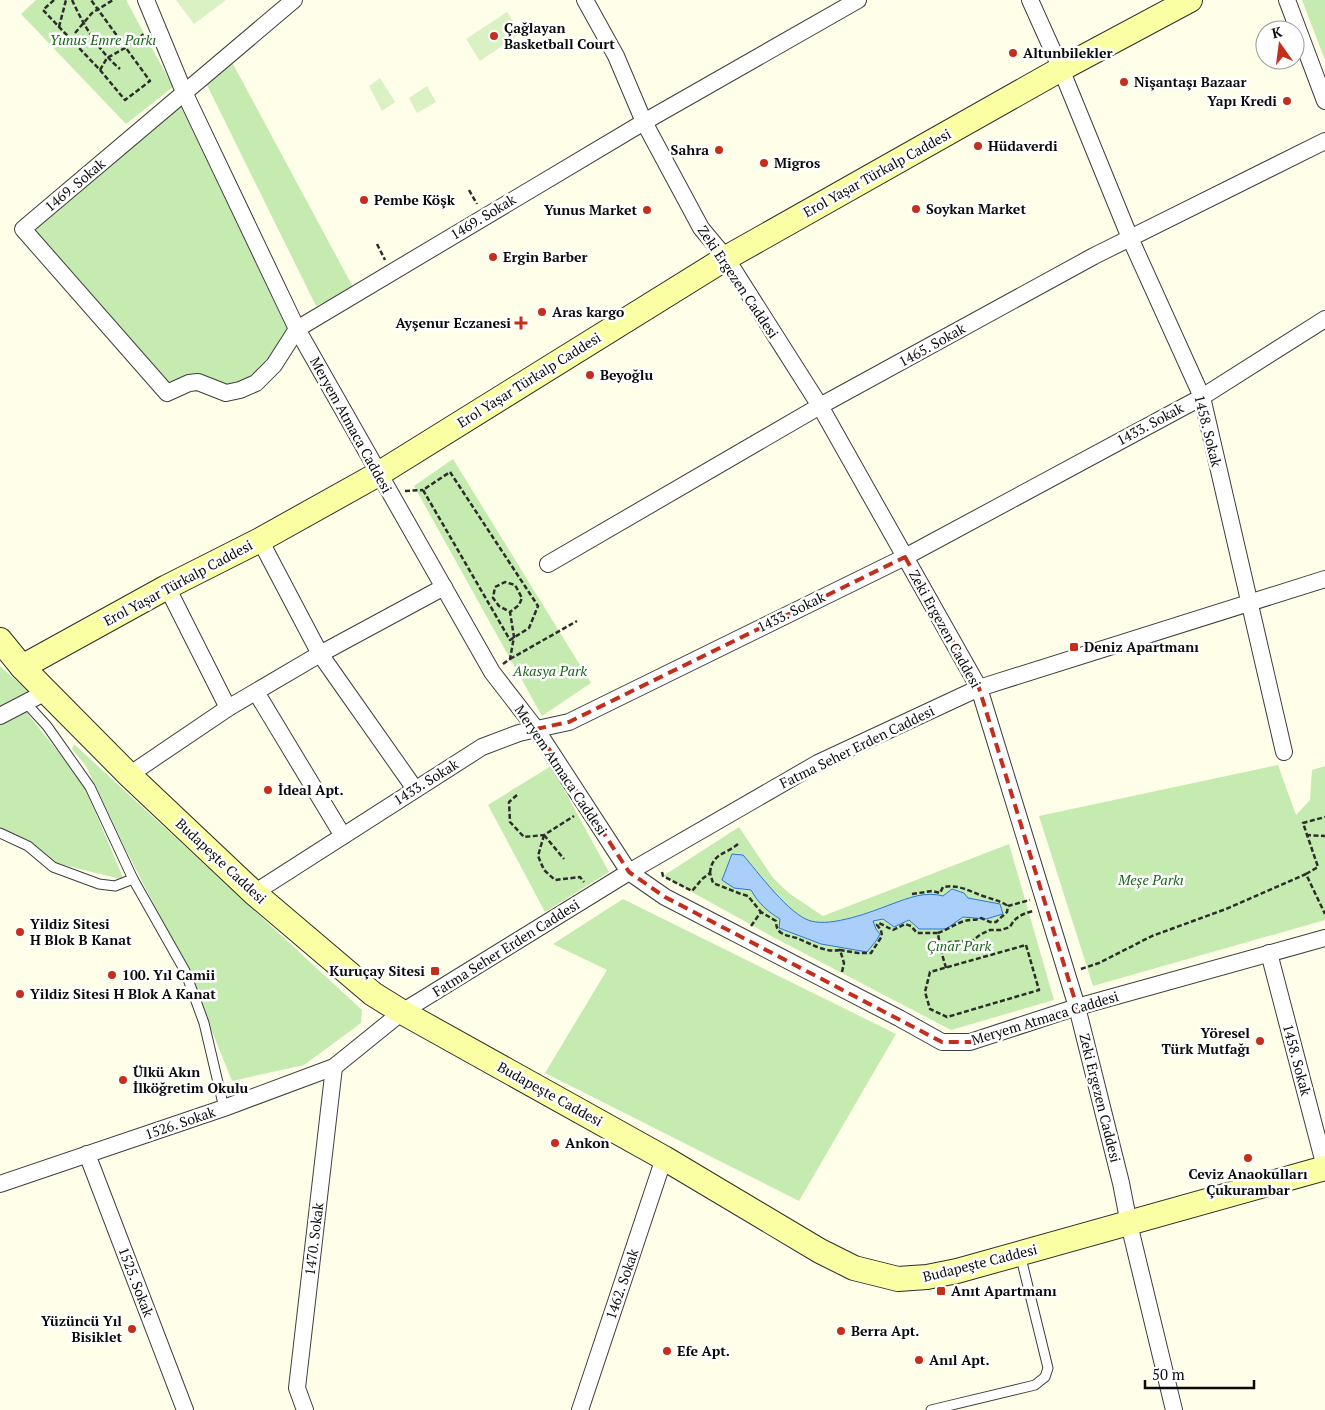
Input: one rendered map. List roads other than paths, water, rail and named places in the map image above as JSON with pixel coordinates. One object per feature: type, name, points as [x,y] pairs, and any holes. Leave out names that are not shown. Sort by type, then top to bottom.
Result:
[{"type":"street","name":"Meryem Atmaca Caddesi","points":[[146,0],[184,92],[297,330],[492,672],[536,729],[629,872],[665,897],[942,1042],[970,1042],[1077,1007],[1325,938]]},
{"type":"street","name":"1469. Sokak","points":[[294,0],[24,229],[167,393],[189,383],[198,382],[226,393],[256,384],[274,365],[297,330],[644,122],[858,0]]},
{"type":"street","name":"Zeki Ergezen Caddesi","points":[[585,0],[616,56],[644,122],[701,228],[726,258],[820,406],[980,688],[1077,1007],[1174,1410]]},
{"type":"street","name":"1458. Sokak","points":[[1030,0],[1061,69],[1130,238],[1202,396],[1284,752]]},
{"type":"street","name":"Erol Yaşar Türkalp Caddesi","points":[[22,667],[167,586],[260,540],[380,473],[726,258],[1061,69],[1190,0]]},
{"type":"street","points":[[1287,0],[1325,101]]},
{"type":"street","name":"1465. Sokak","points":[[548,564],[820,406],[1094,256],[1325,141]]},
{"type":"street","name":"1433. Sokak","points":[[254,893],[482,747],[501,739],[569,722],[905,557],[1202,396],[1325,319]]},
{"type":"street","points":[[260,540],[320,654],[415,789]]},
{"type":"street","name":"Fatma Seher Erden Caddesi","points":[[402,1012],[629,872],[818,763],[980,688],[1325,579]]},
{"type":"street","points":[[167,586],[228,708]]},
{"type":"street","points":[[129,775],[228,708],[320,654],[444,588]]},
{"type":"street","name":"Budapeşte Caddesi","points":[[0,640],[22,667],[36,697],[129,775],[254,893],[373,994],[664,1158],[820,1251],[854,1268],[898,1280],[927,1278],[1129,1224],[1325,1168]]},
{"type":"street","points":[[256,692],[343,836]]},
{"type":"street","points":[[0,716],[36,697]]},
{"type":"street","name":"1458. Sokak","points":[[1269,953],[1325,1168]]},
{"type":"street","name":"1526. Sokak","points":[[0,1184],[224,1108],[334,1067],[402,1012]]},
{"type":"street","name":"1470. Sokak","points":[[305,1410],[297,1388],[334,1067]]},
{"type":"street","name":"1525. Sokak","points":[[87,1154],[185,1410]]},
{"type":"street","name":"1462. Sokak","points":[[580,1410],[664,1158]]},
{"type":"lane","points":[[36,697],[47,726],[90,788],[132,879],[177,955],[192,987],[204,1023],[224,1108]]},
{"type":"lane","points":[[0,833],[28,846],[53,867],[99,884],[115,886],[132,879]]},
{"type":"lane","points":[[931,1410],[1035,1385],[1045,1377],[1048,1368],[1020,1254]]},
{"type":"water","points":[[732,854],[743,855],[765,882],[793,911],[811,921],[830,922],[840,920],[917,896],[930,894],[943,896],[952,889],[964,893],[968,898],[1000,904],[1003,914],[986,919],[963,917],[946,929],[919,929],[909,920],[894,927],[883,919],[873,921],[880,934],[867,952],[821,944],[779,928],[780,919],[764,907],[751,890],[734,888],[722,880]]},
{"type":"place","name":"Çağlayan Basketball Court","points":[[494,36]]},
{"type":"place","name":"Altunbilekler","points":[[1013,53]]},
{"type":"place","name":"Nişantaşı Bazaar","points":[[1124,82]]},
{"type":"place","name":"Yapı Kredi","points":[[1287,101]]},
{"type":"place","name":"Hüdaverdi","points":[[978,146]]},
{"type":"place","name":"Sahra","points":[[719,150]]},
{"type":"place","name":"Migros","points":[[764,163]]},
{"type":"place","name":"Pembe Köşk","points":[[364,200]]},
{"type":"place","name":"Soykan Market","points":[[916,209]]},
{"type":"place","name":"Yunus Market","points":[[647,210]]},
{"type":"place","name":"Ergin Barber","points":[[493,257]]},
{"type":"place","name":"Aras kargo","points":[[542,312]]},
{"type":"place","name":"Ayşenur Eczanesi","points":[[521,323]]},
{"type":"place","name":"Beyoğlu","points":[[590,375]]},
{"type":"place","name":"Deniz Apartmanı","points":[[1074,647]]},
{"type":"place","name":"İdeal Apt.","points":[[268,790]]},
{"type":"place","name":"Yildiz Sitesi H Blok B Kanat","points":[[20,932]]},
{"type":"place","name":"Kuruçay Sitesi","points":[[435,971]]},
{"type":"place","name":"100. Yıl Camii","points":[[112,975]]},
{"type":"place","name":"Yildiz Sitesi H Blok A Kanat","points":[[20,994]]},
{"type":"place","name":"Yöresel Türk Mutfağı","points":[[1260,1041]]},
{"type":"place","name":"Ülkü Akın İlköğretim Okulu","points":[[123,1080]]},
{"type":"place","name":"Ankon","points":[[555,1143]]},
{"type":"place","name":"Ceviz Anaokulları Çukurambar","points":[[1248,1158]]},
{"type":"place","name":"Anıt Apartmanı","points":[[941,1291]]},
{"type":"place","name":"Yüzüncü Yıl Bisiklet","points":[[132,1329]]},
{"type":"place","name":"Berra Apt.","points":[[841,1331]]},
{"type":"place","name":"Efe Apt.","points":[[667,1351]]},
{"type":"place","name":"Anıl Apt.","points":[[919,1360]]},
{"type":"park label","name":"Yunus Emre Parkı","points":[[103,40]]},
{"type":"park label","name":"Akasya Park","points":[[550,671]]},
{"type":"park label","name":"Meşe Parkı","points":[[1151,880]]},
{"type":"park label","name":"Çınar Park","points":[[959,946]]}]
